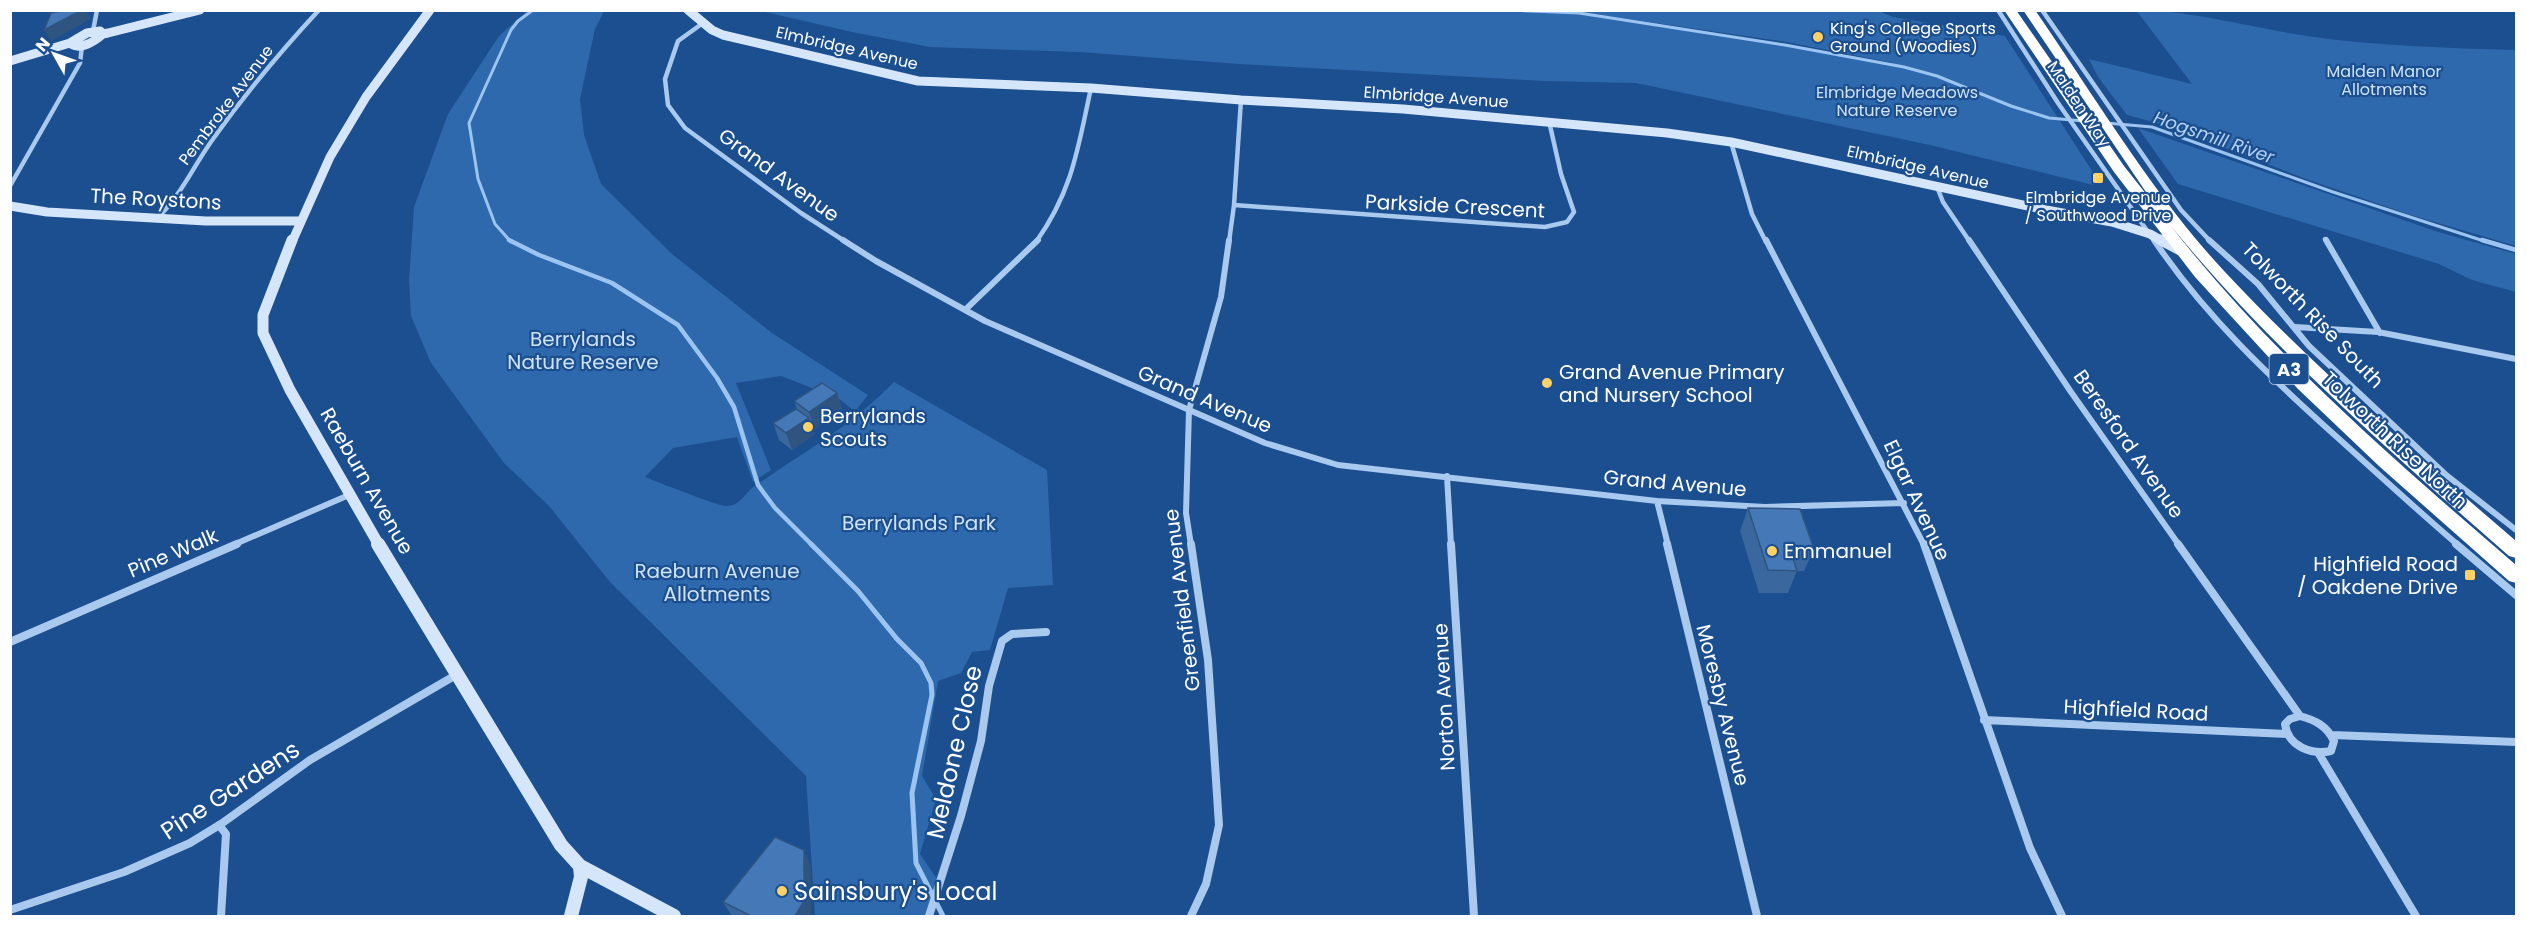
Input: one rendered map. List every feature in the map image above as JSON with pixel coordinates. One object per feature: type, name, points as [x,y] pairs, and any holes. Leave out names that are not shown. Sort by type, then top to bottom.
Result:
[{"type":"highway","name":"Malden Way","points":[[2010,10],[2073,103],[2086,132]]},
{"type":"highway","name":"Malden Way","points":[[2029,10],[2093,103],[2121,134]]},
{"type":"highway","name":"Tolworth Rise North","points":[[2086,132],[2180,250],[2304,385],[2386,463],[2517,576]]},
{"type":"highway","name":"Tolworth Rise South","points":[[2121,134],[2163,207],[2219,275],[2353,406],[2517,551]]},
{"type":"street","points":[[93,31],[97,10]]},
{"type":"street","points":[[70,43],[74,47],[82,46],[103,34],[200,10]]},
{"type":"street","name":"Pembroke Avenue","points":[[157,218],[167,210],[200,157],[239,103],[275,57],[319,10]]},
{"type":"street","name":"Raeburn Avenue","points":[[430,10],[366,97],[330,157],[300,221],[263,315],[263,333],[281,373],[349,495],[561,845],[580,866],[674,916]]},
{"type":"street","name":"Elmbridge Avenue","points":[[688,10],[712,30],[723,35],[918,81],[1091,88],[1241,100],[1403,109],[1549,121],[1731,142],[1802,156],[1937,188],[2112,222],[2150,234],[2180,250]]},
{"type":"street","name":"Malden Way","points":[[1998,10],[2058,103],[2086,132],[2131,207],[2130,218],[2150,234]]},
{"type":"street","name":"Malden Way","points":[[2042,10],[2108,107],[2121,134]]},
{"type":"street","name":"Grand Avenue","points":[[703,23],[685,35],[675,46],[663,82],[665,100],[674,118],[801,213],[876,261],[985,321],[1265,443],[1338,465],[1657,501],[1765,507],[1904,503]]},
{"type":"street","points":[[10,61],[70,43],[93,31],[100,31],[103,34]]},
{"type":"street","points":[[10,186],[80,63],[84,50],[82,46]]},
{"type":"street","points":[[965,310],[1037,241],[1057,210],[1071,178],[1091,88]]},
{"type":"street","name":"Greenfield Avenue","points":[[1191,916],[1206,884],[1219,825],[1208,660],[1186,513],[1189,410],[1221,297],[1234,206],[1241,100]]},
{"type":"street","name":"Parkside Crescent","points":[[1234,206],[1545,227],[1567,222],[1574,212],[1561,174],[1549,121]]},
{"type":"street","name":"Tolworth Rise South","points":[[2121,134],[2181,210],[2206,237],[2258,284],[2309,346],[2445,474],[2517,530]]},
{"type":"street","name":"Elgar Avenue","points":[[1731,142],[1752,214],[1921,536],[2030,848],[2062,916]]},
{"type":"street","name":"Beresford Avenue","points":[[1937,188],[1943,202],[2071,392],[2300,716]]},
{"type":"street","name":"The Roystons","points":[[10,206],[43,211],[157,218],[276,223],[300,221]]},
{"type":"street","points":[[2112,222],[2130,218]]},
{"type":"street","name":"Tolworth Rise North","points":[[2150,234],[2159,250],[2203,309],[2226,333],[2283,389],[2450,540],[2517,595]]},
{"type":"street","points":[[2325,239],[2380,333]]},
{"type":"street","points":[[2295,327],[2318,326],[2380,333],[2517,358]]},
{"type":"street","name":"Norton Avenue","points":[[1447,476],[1474,916]]},
{"type":"street","name":"Pine Walk","points":[[10,642],[349,495]]},
{"type":"street","name":"Moresby Avenue","points":[[1657,501],[1757,916]]},
{"type":"street","name":"Meldone Close","points":[[930,915],[981,741],[989,686],[1002,640],[1012,634],[1046,632]]},
{"type":"street","name":"Pine Gardens","points":[[10,910],[93,884],[161,857],[219,825],[310,760],[457,674]]},
{"type":"street","points":[[2300,716],[2321,724],[2332,735],[2334,747],[2331,751],[2319,754],[2296,745],[2286,734],[2285,723],[2293,717],[2300,716]]},
{"type":"street","name":"Highfield Road","points":[[1984,720],[2286,734]]},
{"type":"street","points":[[2332,735],[2517,742]]},
{"type":"street","points":[[2319,754],[2416,916]]},
{"type":"street","points":[[219,825],[226,834],[221,916]]},
{"type":"street","points":[[571,916],[581,877],[580,866]]},
{"type":"green space","name":"Malden Manor Allotments","points":[[2136,10],[2199,16],[2287,33],[2359,42],[2516,50],[2516,246],[2411,215],[2306,179],[2172,127],[2127,115],[2098,77],[2089,59],[2192,84]]},
{"type":"green space","points":[[527,11],[604,11],[595,29],[580,99],[584,135],[601,184],[672,254],[772,333],[868,395],[857,409],[852,409],[838,398],[781,376],[736,383],[771,470],[753,482],[737,437],[673,448],[645,477],[713,503],[732,505],[740,501],[755,486],[827,438],[861,412],[894,382],[1047,470],[1053,585],[1008,588],[990,650],[972,652],[961,673],[938,681],[922,776],[936,799],[920,854],[939,882],[926,916],[815,916],[806,776],[610,582],[549,506],[504,463],[431,363],[411,316],[409,280],[414,207],[448,114],[499,36]]},
{"type":"green space","name":"Elmbridge Meadows Nature Reserve","points":[[761,11],[1509,11],[1573,13],[1660,24],[1892,65],[1893,63],[1787,42],[1572,11],[1882,11],[1893,17],[2005,36],[2096,177],[2093,185],[1930,145],[1636,83],[1544,81],[1239,64],[1079,52],[930,47]]},
{"type":"green space","points":[[2138,128],[2435,231],[2516,254],[2516,292],[2472,280],[2439,264],[2178,184]]},
{"type":"building","points":[[82,10],[44,30],[51,13]]},
{"type":"building","points":[[822,383],[837,393],[809,412],[794,401]]},
{"type":"building","points":[[796,409],[809,418],[786,433],[773,423]]},
{"type":"building","points":[[1748,508],[1800,509],[1814,549],[1790,548],[1797,571],[1768,570]]},
{"type":"building","name":"Sainsbury's Local","points":[[775,837],[804,850],[804,901],[795,916],[751,916],[723,902]]},
{"type":"waterway","points":[[509,240],[495,224],[478,179],[469,123],[511,30],[518,21],[533,10]]},
{"type":"waterway","name":"Hogsmill River","points":[[1509,10],[1579,13],[1785,45],[1904,67],[1937,76],[2011,106],[2049,118],[2152,127],[2333,192],[2487,242]]},
{"type":"waterway","points":[[509,240],[539,255],[612,283],[678,325],[717,378],[734,407],[758,485],[775,508],[858,591],[897,639],[921,663],[931,683],[932,695],[912,793],[916,863],[943,916]]},
{"type":"waterway","name":"Hogsmill River","points":[[2482,240],[2516,250]]},
{"type":"place","name":"King's College Sports Ground (Woodies)","points":[[1818,37]]},
{"type":"place","name":"Elmbridge Avenue / Southwood Drive","points":[[2098,178]]},
{"type":"place","name":"Grand Avenue Primary and Nursery School","points":[[1547,383]]},
{"type":"place","name":"Berrylands Scouts","points":[[808,427]]},
{"type":"place","name":"Emmanuel","points":[[1772,551]]},
{"type":"place","name":"Highfield Road / Oakdene Drive","points":[[2470,575]]},
{"type":"place","name":"Sainsbury's Local","points":[[782,891]]},
{"type":"park label","name":"Berrylands Nature Reserve","points":[[583,350]]},
{"type":"park label","name":"Berrylands Park","points":[[919,523]]},
{"type":"park label","name":"Raeburn Avenue Allotments","points":[[717,582]]}]
